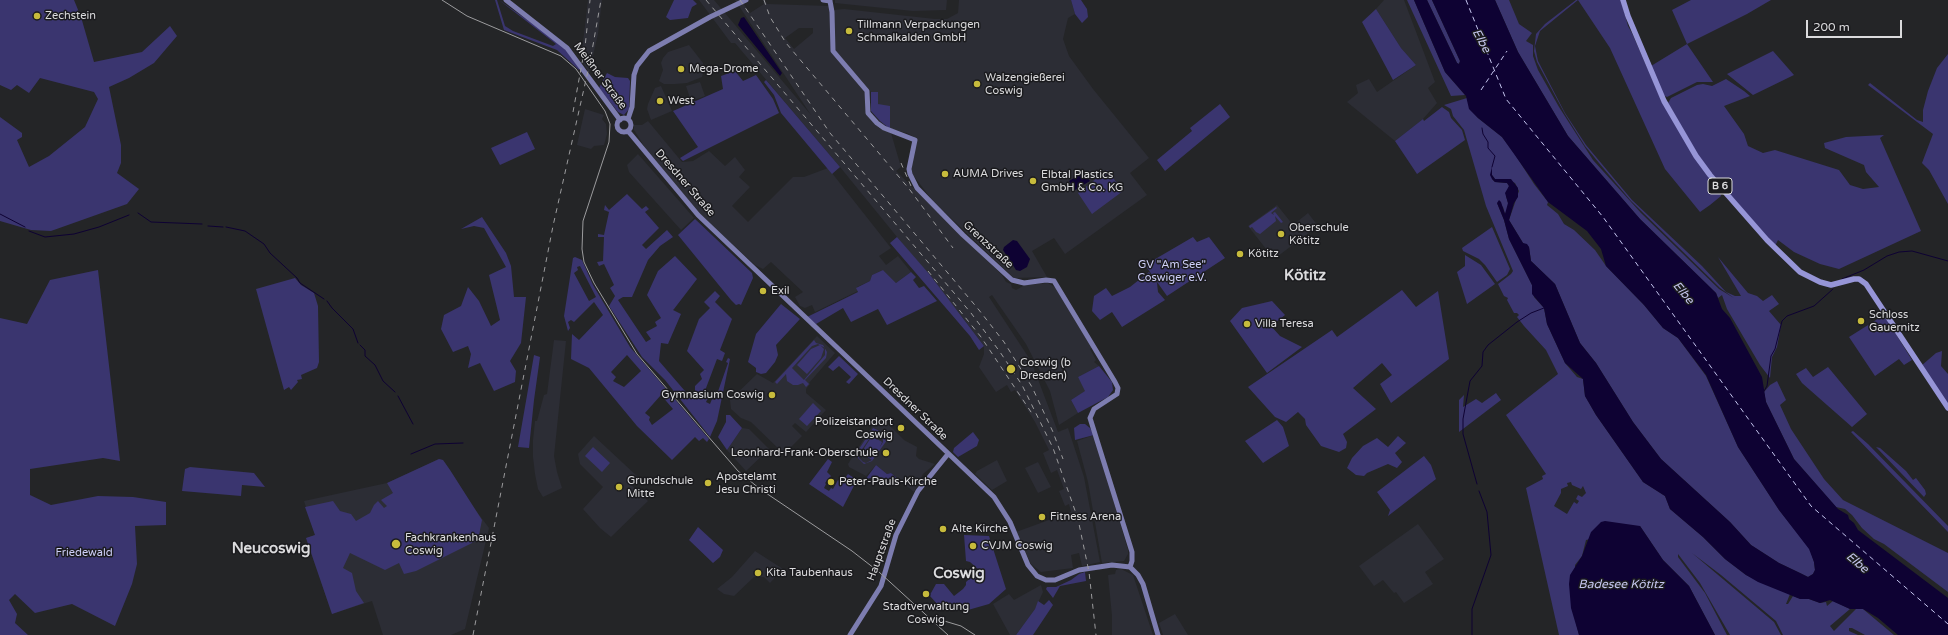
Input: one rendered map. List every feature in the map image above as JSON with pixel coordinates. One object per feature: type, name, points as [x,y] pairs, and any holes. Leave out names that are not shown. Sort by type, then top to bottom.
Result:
[{"type":"main road","name":"Meißner Straße","points":[[506,0],[567,48],[620,120]]},
{"type":"main road","points":[[628,119],[620,120],[617,125],[618,129],[622,132],[628,131],[631,125],[628,119],[632,107],[634,75],[642,58],[655,46],[746,0]]},
{"type":"main road","points":[[823,0],[831,1]]},
{"type":"main road","name":"B 6","points":[[1623,0],[1626,11],[1650,69],[1676,123],[1701,163],[1758,230],[1789,262],[1807,276],[1826,284],[1837,285],[1854,279],[1859,279],[1866,284],[1948,408]]},
{"type":"main road","name":"Grenzstraße","points":[[831,1],[833,51],[867,91],[868,113],[876,123],[884,128],[915,140],[909,169],[917,188],[963,235],[1012,280],[1024,283],[1046,280],[1054,281],[1115,382],[1118,392],[1114,398],[1094,409],[1090,415],[1090,422],[1132,552],[1128,566]]},
{"type":"main road","name":"Dresdner Straße","points":[[628,131],[698,215],[981,484],[1001,507],[1010,522],[1028,565],[1037,576],[1046,580],[1054,580],[1079,570],[1112,565],[1128,566]]},
{"type":"main road","name":"Hauptstraße","points":[[850,635],[881,586],[894,541],[918,491],[948,454]]},
{"type":"main road","points":[[1128,566],[1138,575],[1142,584],[1158,635]]},
{"type":"shaded area","points":[[588,0],[602,0],[598,34],[589,73],[581,59]]},
{"type":"shaded area","points":[[699,0],[714,0],[811,115],[735,0],[741,0],[750,13],[764,4],[763,0],[765,0],[767,4],[829,6],[831,11],[832,51],[865,91],[867,115],[879,128],[891,133],[901,167],[896,171],[1002,275],[1006,282],[1011,284],[1012,288],[1016,290],[1025,285],[1048,283],[1056,288],[1092,348],[1090,349],[1096,360],[1094,362],[1099,366],[1078,377],[1086,391],[1071,400],[1078,413],[1059,425],[1050,391],[1026,344],[992,295],[989,297],[1031,361],[1058,432],[1068,428],[1084,477],[1100,562],[1082,566],[1079,553],[1071,555],[1073,568],[1041,572],[1031,564],[1016,532],[1071,512],[1069,504],[1065,506],[1059,491],[1064,489],[1057,470],[1051,473],[1043,453],[1049,450],[1035,422],[1015,390],[1011,392],[1007,385],[996,392],[979,367],[984,354],[984,346],[963,318],[840,167],[735,43],[731,43]],"holes":[[[799,28],[813,28],[813,33],[794,49],[785,38]]]},
{"type":"shaded area","points":[[835,0],[947,0],[946,10],[913,11],[835,3]]},
{"type":"shaded area","points":[[959,0],[1071,0],[1075,14],[1068,18],[1063,39],[1069,56],[1093,89],[1149,158],[1130,173],[1147,195],[1065,254],[1054,238],[1032,251],[1047,277],[1014,278],[933,201],[913,175],[911,167],[914,137],[907,133],[890,129],[878,104],[878,92],[871,92],[833,48],[834,10],[844,9],[947,19],[958,13]]},
{"type":"shaded area","points":[[1384,0],[1404,0],[1435,82],[1428,88],[1437,103],[1423,119],[1395,141],[1347,102],[1358,93],[1356,85],[1369,79],[1377,92],[1416,65],[1401,48],[1376,9]]},
{"type":"shaded area","points":[[689,45],[703,63],[704,70],[702,77],[687,83],[664,84],[659,81],[663,70],[661,63],[668,52]]},
{"type":"shaded area","points":[[700,82],[705,96],[691,101],[686,86]]},
{"type":"shaded area","points":[[661,86],[672,111],[651,120],[647,109],[648,104],[655,88]]},
{"type":"shaded area","points":[[585,109],[604,115],[602,119],[606,124],[607,134],[604,145],[594,146],[591,149],[577,145]]},
{"type":"shaded area","points":[[648,121],[682,162],[693,161],[709,151],[725,166],[735,157],[745,170],[739,177],[750,187],[732,206],[748,222],[793,177],[804,177],[828,168],[891,248],[879,256],[886,265],[898,256],[911,272],[896,283],[883,270],[872,275],[870,281],[857,287],[858,291],[815,312],[812,305],[805,308],[800,306],[795,297],[803,292],[771,262],[763,269],[755,265],[699,214],[646,149],[634,130],[634,125],[642,125]]},
{"type":"shaded area","points":[[638,154],[694,218],[681,230],[629,172],[627,165]]},
{"type":"shaded area","name":"Oberschule Kötitz","points":[[1277,205],[1293,225],[1308,213],[1318,226],[1274,259],[1248,226]]},
{"type":"shaded area","name":"Gymnasium Coswig","points":[[817,336],[835,353],[809,383],[810,384],[806,389],[806,393],[826,410],[806,432],[795,423],[792,426],[802,436],[784,454],[751,422],[741,418],[731,409],[730,400],[757,374],[773,383]]},
{"type":"shaded area","points":[[554,340],[566,341],[554,456],[562,488],[543,497],[538,489],[535,474],[533,440],[535,421],[537,421],[544,395],[547,394]]},
{"type":"shaded area","name":"Leonhard-Frank-Oberschule","points":[[878,417],[888,424],[904,440],[917,447],[916,456],[919,459],[935,464],[923,474],[914,492],[891,473],[887,474],[876,465],[866,476],[849,467],[848,464]]},
{"type":"shaded area","points":[[742,428],[749,429],[769,449],[746,471],[727,450]]},
{"type":"shaded area","points":[[1094,435],[1128,550],[1128,554],[1124,561],[1102,563],[1088,482],[1077,441]]},
{"type":"shaded area","name":"Grundschule Mitte","points":[[594,436],[638,477],[635,481],[630,477],[627,481],[648,501],[611,537],[600,528],[583,509],[603,487],[580,464],[578,454]]},
{"type":"shaded area","name":"Fachkrankenhaus Coswig","points":[[439,459],[443,460],[471,504],[489,528],[465,629],[451,635],[383,635],[372,601],[332,614],[306,538],[315,535],[304,501],[387,483]]},
{"type":"shaded area","points":[[997,460],[1007,481],[992,490],[975,474],[977,471]]},
{"type":"shaded area","points":[[1038,462],[1051,487],[1038,493],[1025,468]]},
{"type":"shaded area","points":[[1418,524],[1444,559],[1425,572],[1433,584],[1404,603],[1396,592],[1394,593],[1383,580],[1374,586],[1359,566]]},
{"type":"shaded area","name":"Kita Taubenhaus","points":[[755,551],[783,569],[770,583],[764,577],[754,577],[734,596],[724,594],[717,589],[732,577]]},
{"type":"shaded area","points":[[1121,569],[1133,575],[1153,635],[1112,635],[1112,616],[1108,575],[1115,574],[1116,570]]},
{"type":"shaded area","points":[[1041,585],[1043,592],[1035,609],[1016,635],[1010,635],[993,604],[1009,594],[1014,600]]},
{"type":"shaded area","points":[[1175,614],[1188,635],[1163,635],[1159,623]]},
{"type":"green space","points":[[0,0],[74,0],[81,17],[94,62],[142,52],[170,26],[177,36],[154,63],[129,78],[109,87],[121,145],[121,163],[117,173],[139,189],[127,204],[51,231],[31,230],[0,221],[0,117],[22,133],[22,137],[17,140],[29,167],[49,156],[85,127],[98,99],[94,92],[40,78],[29,93],[17,85],[11,90],[0,85]]},
{"type":"green space","points":[[495,0],[497,0],[505,26],[513,31],[553,46],[556,44],[499,0],[556,40],[580,68],[579,70],[557,50],[504,30]]},
{"type":"green space","points":[[674,0],[693,0],[697,4],[692,7],[688,18],[670,20],[666,17]]},
{"type":"green space","points":[[1071,0],[1081,0],[1087,9],[1088,17],[1082,23],[1075,14]]},
{"type":"green space","points":[[1407,0],[1414,0],[1445,72],[1465,95],[1451,96]]},
{"type":"green space","points":[[1427,0],[1432,0],[1460,61],[1459,64],[1457,63]]},
{"type":"green space","points":[[1495,0],[1509,0],[1519,24],[1532,33],[1526,41],[1533,45],[1533,56],[1538,70],[1559,107],[1593,160],[1641,213],[1719,289],[1734,298],[1720,288],[1631,201],[1599,163],[1585,146],[1565,114],[1537,62],[1534,51],[1536,34],[1545,24],[1578,0],[1540,31],[1535,46],[1538,61],[1565,113],[1586,145],[1632,200],[1702,266],[1726,292],[1735,296],[1741,296],[1718,257],[1748,293],[1757,296],[1763,301],[1772,295],[1779,304],[1769,311],[1781,325],[1777,347],[1772,357],[1770,378],[1760,365],[1727,309],[1722,295],[1718,298],[1716,293],[1640,219],[1568,136],[1518,52]]},
{"type":"green space","points":[[1578,0],[1621,0],[1628,26],[1660,97],[1719,188],[1721,196],[1700,212],[1665,169],[1610,48]]},
{"type":"green space","points":[[1691,0],[1771,0],[1747,14],[1687,44],[1672,10]]},
{"type":"green space","points":[[1376,9],[1401,48],[1416,65],[1393,80],[1362,22]]},
{"type":"green space","points":[[1687,44],[1713,82],[1697,82],[1667,97],[1663,95],[1651,66]]},
{"type":"green space","points":[[1773,51],[1794,75],[1753,95],[1727,74]]},
{"type":"green space","points":[[1948,54],[1948,204],[1929,170],[1922,163],[1933,134],[1868,85],[1870,83],[1917,120],[1923,122],[1923,110],[1928,91],[1937,68]]},
{"type":"green space","points":[[735,71],[743,81],[756,75],[773,99],[779,113],[683,161],[680,158],[698,147],[673,111],[723,89],[721,76]]},
{"type":"green space","points":[[607,73],[615,77],[628,78],[630,81],[629,109],[624,115],[618,112],[599,88]]},
{"type":"green space","points":[[1726,79],[1750,96],[1724,106],[1744,134],[1748,146],[1763,153],[1775,150],[1839,170],[1850,185],[1863,189],[1879,187],[1866,172],[1864,165],[1825,148],[1824,143],[1846,137],[1884,135],[1880,138],[1921,231],[1839,269],[1820,264],[1794,252],[1778,240],[1775,246],[1712,174],[1698,155],[1668,103],[1671,98],[1697,85],[1703,84],[1712,86]]},
{"type":"green space","points":[[766,80],[840,167],[832,174],[781,113],[774,95],[764,82]]},
{"type":"green space","points":[[871,92],[878,92],[878,104],[890,106],[890,129],[871,111]]},
{"type":"green space","points":[[1467,98],[1470,109],[1478,118],[1502,137],[1514,153],[1534,184],[1548,202],[1547,205],[1558,214],[1564,224],[1574,230],[1595,250],[1606,266],[1644,305],[1663,328],[1678,338],[1706,376],[1738,447],[1779,510],[1810,549],[1815,570],[1813,574],[1808,577],[1779,563],[1751,545],[1730,522],[1661,459],[1633,422],[1596,363],[1580,343],[1555,284],[1531,261],[1529,247],[1523,243],[1509,220],[1519,191],[1515,183],[1505,179],[1495,179],[1492,175],[1492,179],[1495,182],[1507,183],[1509,186],[1506,196],[1508,209],[1505,214],[1503,207],[1497,203],[1504,220],[1509,239],[1532,285],[1534,297],[1544,308],[1547,324],[1565,363],[1577,377],[1583,379],[1585,396],[1596,415],[1643,482],[1665,496],[1670,509],[1703,537],[1725,559],[1746,575],[1790,594],[1786,604],[1788,604],[1793,596],[1820,603],[1826,602],[1827,606],[1833,601],[1850,609],[1830,626],[1834,631],[1856,609],[1863,609],[1894,635],[1865,635],[1852,628],[1849,628],[1849,631],[1858,635],[1783,635],[1776,621],[1692,553],[1774,622],[1781,635],[1730,635],[1700,583],[1678,554],[1678,557],[1705,593],[1727,635],[1715,635],[1689,586],[1663,560],[1640,526],[1586,540],[1582,556],[1575,565],[1576,623],[1579,635],[1559,635],[1526,488],[1543,479],[1542,476],[1546,474],[1506,415],[1558,374],[1546,350],[1517,317],[1519,315],[1514,313],[1507,300],[1508,298],[1504,296],[1498,284],[1513,271],[1486,206],[1464,130],[1453,116],[1451,109],[1444,105]],"holes":[[[1571,482],[1572,485],[1581,489],[1583,486],[1586,493],[1582,497],[1578,495],[1576,499],[1579,501],[1577,504],[1574,502],[1567,514],[1554,506],[1561,493],[1561,489],[1568,486],[1567,483]]]},
{"type":"green space","points":[[1220,104],[1230,117],[1165,171],[1157,160],[1192,131],[1190,128]]},
{"type":"green space","points":[[1442,107],[1449,112],[1451,118],[1462,130],[1465,140],[1417,174],[1395,141],[1423,119],[1424,121]]},
{"type":"green space","points":[[527,132],[535,149],[500,165],[491,148]]},
{"type":"green space","points":[[1107,170],[1123,191],[1092,214],[1078,193]]},
{"type":"green space","points":[[627,194],[642,209],[646,206],[649,209],[645,212],[659,228],[642,245],[646,249],[667,230],[673,237],[660,246],[648,260],[632,297],[623,297],[618,300],[646,342],[651,339],[646,332],[657,326],[655,322],[661,318],[647,295],[658,271],[675,256],[697,279],[673,310],[681,314],[668,344],[661,343],[659,361],[691,398],[695,394],[695,386],[702,379],[700,374],[704,370],[687,351],[699,319],[710,308],[704,302],[715,291],[720,296],[715,302],[732,319],[720,350],[725,353],[722,361],[717,359],[703,396],[708,398],[706,402],[710,404],[712,399],[715,400],[728,363],[726,362],[728,358],[730,359],[717,421],[710,437],[665,380],[642,357],[609,306],[615,296],[610,288],[614,285],[604,264],[599,266],[597,262],[603,261],[604,237],[598,237],[598,234],[604,235],[609,212],[604,210],[605,205],[609,210]]},
{"type":"green space","points":[[1276,207],[1277,208],[1271,213],[1274,215],[1273,213],[1275,212],[1283,222],[1281,223],[1275,216],[1276,221],[1260,234],[1252,227],[1250,228],[1249,226]]},
{"type":"green space","points":[[482,217],[506,253],[511,266],[514,297],[526,297],[521,343],[510,361],[516,371],[515,382],[494,391],[480,363],[468,368],[471,354],[468,346],[453,352],[441,329],[444,315],[461,306],[468,287],[479,301],[491,326],[500,320],[489,275],[506,267],[484,228],[474,226],[461,229]]},
{"type":"green space","points":[[695,219],[752,273],[753,278],[741,305],[736,305],[731,300],[678,235]]},
{"type":"green space","points":[[1492,227],[1510,269],[1507,275],[1497,282],[1479,259],[1463,251],[1462,248]]},
{"type":"green space","points":[[897,237],[930,275],[984,346],[979,350],[970,336],[890,243]]},
{"type":"green space","name":"GV \"Am See\" Coswiger e.V.","points":[[1193,237],[1197,242],[1209,237],[1225,258],[1167,296],[1145,265]]},
{"type":"green space","points":[[1465,255],[1481,265],[1495,284],[1467,304],[1457,272],[1465,266]]},
{"type":"green space","points":[[575,257],[582,260],[593,285],[630,347],[709,439],[707,442],[703,438],[699,441],[695,437],[672,460],[637,426],[589,368],[571,359],[572,334],[579,340],[603,315],[594,302],[574,322],[571,320],[568,322],[570,328],[568,331],[564,316],[573,258]],"holes":[[[580,266],[596,297],[589,301],[574,273],[578,270],[577,267]],[[627,355],[641,371],[624,387],[613,381],[616,377],[611,372]],[[661,395],[673,409],[652,425],[649,420],[650,417],[645,413]]]},
{"type":"green space","name":"Friedewald","points":[[98,270],[120,461],[103,458],[30,469],[30,495],[51,505],[98,496],[133,497],[166,502],[166,525],[135,526],[137,564],[132,584],[115,626],[72,604],[35,613],[15,594],[9,600],[17,614],[15,623],[28,635],[0,635],[0,318],[27,324],[50,280]]},
{"type":"green space","points":[[883,270],[896,283],[911,272],[916,277],[913,280],[919,288],[924,286],[937,301],[887,325],[878,309],[851,322],[843,308],[816,324],[807,317],[858,292],[856,288],[870,281],[872,275]]},
{"type":"green space","points":[[1149,272],[1157,283],[1158,292],[1165,300],[1122,327],[1112,312],[1100,320],[1092,311],[1094,296],[1106,288],[1112,296],[1130,287]]},
{"type":"green space","points":[[295,278],[301,285],[314,293],[318,306],[319,362],[317,368],[301,375],[302,379],[297,380],[298,382],[291,390],[289,387],[284,390],[256,289]]},
{"type":"green space","points":[[1402,290],[1416,307],[1438,291],[1449,359],[1391,403],[1380,384],[1392,375],[1382,363],[1353,388],[1376,409],[1343,434],[1347,442],[1346,448],[1339,452],[1321,446],[1306,425],[1305,419],[1298,412],[1286,422],[1275,417],[1248,387],[1332,330],[1337,337]]},
{"type":"green space","points":[[1272,301],[1285,315],[1271,326],[1280,336],[1302,347],[1267,373],[1230,321],[1242,308]]},
{"type":"green space","points":[[781,304],[800,319],[776,345],[778,355],[775,362],[766,373],[761,374],[756,372],[756,368],[748,362],[756,334]]},
{"type":"green space","points":[[1884,315],[1912,360],[1904,365],[1899,359],[1875,376],[1849,337]]},
{"type":"green space","points":[[814,340],[816,343],[823,345],[825,348],[827,352],[826,358],[805,380],[809,384],[806,387],[803,383],[793,385],[787,381],[786,374],[777,384],[775,382]],"holes":[[[818,344],[825,348],[825,355],[804,380],[792,368],[812,346]]]},
{"type":"green space","points":[[820,345],[824,349],[821,358],[807,374],[797,365],[811,349]]},
{"type":"green space","points":[[1942,351],[1941,366],[1948,374],[1948,405],[1921,366],[1936,353]]},
{"type":"green space","points":[[534,355],[540,357],[529,448],[518,447]]},
{"type":"green space","points":[[839,356],[858,374],[849,384],[846,382],[851,377],[839,366],[833,371],[828,367]]},
{"type":"green space","points":[[1099,366],[1112,382],[1113,390],[1108,397],[1078,413],[1071,400],[1085,391],[1078,377]]},
{"type":"green space","points":[[1828,367],[1867,414],[1852,427],[1802,383],[1796,374],[1806,368],[1813,377]]},
{"type":"green space","points":[[1777,381],[1786,400],[1780,405],[1791,429],[1824,479],[1843,500],[1948,553],[1948,592],[1884,544],[1874,539],[1845,509],[1836,507],[1794,459],[1766,402],[1764,392],[1770,385]]},
{"type":"green space","points":[[1496,393],[1501,400],[1459,432],[1459,400],[1464,395],[1463,407],[1476,399],[1482,403]]},
{"type":"green space","points":[[813,403],[821,411],[807,426],[799,419]]},
{"type":"green space","points":[[726,415],[730,415],[742,428],[727,450],[718,437],[726,422]]},
{"type":"green space","points":[[1277,420],[1283,427],[1289,446],[1263,463],[1245,441]]},
{"type":"green space","points":[[1080,424],[1085,424],[1090,428],[1094,435],[1075,440],[1074,428]]},
{"type":"green space","points":[[873,428],[884,433],[886,437],[888,434],[890,436],[872,461],[864,464],[858,458],[857,452]],"holes":[[[877,432],[883,435],[883,442],[880,447],[882,442],[872,436],[861,453],[872,460],[866,463],[863,462],[859,458],[859,454],[873,433]]]},
{"type":"green space","points":[[1853,431],[1868,444],[1948,526],[1948,532],[1851,432]]},
{"type":"green space","points":[[973,432],[979,440],[977,446],[958,457],[953,452],[954,448]]},
{"type":"green space","points":[[1398,436],[1406,443],[1395,453],[1402,462],[1397,468],[1388,464],[1367,473],[1364,476],[1356,475],[1347,468],[1352,458],[1363,446],[1377,438],[1388,447]]},
{"type":"green space","points":[[593,447],[610,463],[602,472],[585,456]]},
{"type":"green space","points":[[1876,447],[1880,448],[1906,471],[1913,480],[1916,478],[1925,490],[1926,494],[1924,497]]},
{"type":"green space","points":[[1424,456],[1431,465],[1436,479],[1388,516],[1390,510],[1377,492]]},
{"type":"green space","points":[[439,459],[443,460],[482,520],[478,540],[416,571],[404,574],[399,563],[385,570],[350,553],[343,568],[352,573],[356,591],[364,603],[332,614],[306,538],[315,535],[305,507],[333,501],[340,511],[351,514],[356,521],[370,513],[378,501],[384,508],[387,506],[381,500],[393,493],[387,483]]},
{"type":"green space","points":[[828,459],[832,462],[827,472],[831,476],[825,483],[824,488],[829,491],[831,488],[833,489],[838,480],[842,482],[848,474],[857,480],[843,507],[809,484]]},
{"type":"green space","points":[[876,465],[887,474],[891,473],[898,479],[898,481],[892,485],[889,484],[891,480],[880,477],[865,480]]},
{"type":"green space","points":[[190,467],[254,473],[265,487],[242,485],[241,496],[182,491],[185,469]]},
{"type":"green space","points":[[698,527],[723,550],[720,557],[713,563],[689,540]]},
{"type":"green space","points":[[964,535],[989,536],[1006,589],[989,604],[968,610],[944,603],[938,605],[930,596],[929,592],[931,593],[936,584],[944,584],[954,596],[963,589],[966,582],[979,570],[970,562],[966,561]]},
{"type":"green space","points":[[1085,572],[1086,581],[1060,586],[1053,598],[1046,589],[1047,587],[1056,587]]},
{"type":"green space","points":[[1049,600],[1053,605],[1033,635],[1016,635],[1035,609],[1038,601],[1044,605]]},
{"type":"water","name":"Elbe","points":[[1414,0],[1427,0],[1457,63],[1459,64],[1460,61],[1432,0],[1495,0],[1518,52],[1568,136],[1640,219],[1716,293],[1722,309],[1730,318],[1762,377],[1766,402],[1794,459],[1838,509],[1848,515],[1849,519],[1854,523],[1858,530],[1948,598],[1948,635],[1898,635],[1878,618],[1863,609],[1850,609],[1830,600],[1820,603],[1809,599],[1800,599],[1758,582],[1725,559],[1703,537],[1670,509],[1665,496],[1643,482],[1596,415],[1585,396],[1583,379],[1565,363],[1547,324],[1544,308],[1532,294],[1532,285],[1509,239],[1504,220],[1497,203],[1499,200],[1501,202],[1505,214],[1508,203],[1505,193],[1509,186],[1507,183],[1495,182],[1492,179],[1490,175],[1492,167],[1492,175],[1495,179],[1511,179],[1518,188],[1518,197],[1514,203],[1509,220],[1523,243],[1527,244],[1529,247],[1531,261],[1555,284],[1580,343],[1596,363],[1633,422],[1661,459],[1730,522],[1751,545],[1779,563],[1808,577],[1813,574],[1815,570],[1814,562],[1809,549],[1779,510],[1738,447],[1706,375],[1678,338],[1663,328],[1644,305],[1606,266],[1601,249],[1587,231],[1548,202],[1502,137],[1469,109],[1466,96],[1445,72]]},
{"type":"water","points":[[744,17],[782,73],[780,76],[738,25],[741,18]]},
{"type":"water","points":[[1084,172],[1090,181],[1075,190],[1069,181]]},
{"type":"water","points":[[1013,240],[1017,241],[1030,259],[1027,267],[1020,271],[1016,270],[1003,250],[1004,247]]},
{"type":"water","name":"Badesee Kötitz","points":[[1605,521],[1640,526],[1663,560],[1689,586],[1715,635],[1579,635],[1571,608],[1569,584],[1570,575],[1582,556],[1591,532],[1601,522]]},
{"type":"waterway","points":[[1482,128],[1483,134],[1488,142],[1488,148],[1495,156],[1492,167]]},
{"type":"waterway","points":[[138,213],[151,222],[202,224]]},
{"type":"waterway","points":[[0,214],[25,227]]},
{"type":"waterway","points":[[29,231],[45,237],[74,234],[99,227],[129,215]]},
{"type":"waterway","points":[[208,226],[223,227]]},
{"type":"waterway","points":[[226,227],[245,231],[264,244],[270,253],[297,278],[300,283],[324,299]]},
{"type":"waterway","points":[[1842,279],[1864,270],[1887,256],[1899,252],[1912,251],[1948,261]]},
{"type":"waterway","points":[[1764,391],[1767,386],[1771,356],[1775,349],[1782,321],[1787,316],[1814,306],[1833,289]]},
{"type":"waterway","points":[[327,301],[353,329],[358,343]]},
{"type":"waterway","points":[[1477,484],[1463,434],[1463,419],[1470,381],[1482,366],[1483,352],[1488,345],[1517,322],[1531,313],[1544,308]]},
{"type":"waterway","points":[[360,345],[365,350],[365,356],[375,365],[383,381],[395,392]]},
{"type":"waterway","points":[[398,396],[413,424]]},
{"type":"waterway","points":[[411,454],[435,444],[463,443]]},
{"type":"waterway","points":[[1472,635],[1472,609],[1491,555],[1487,512],[1479,491]]},
{"type":"ferry route","points":[[1466,0],[1506,99],[1603,217],[1811,506],[1948,624]]},
{"type":"ferry route","points":[[1481,90],[1507,51]]},
{"type":"tram line","points":[[442,0],[467,16],[561,56],[576,69],[605,111],[610,124],[609,142],[583,221],[582,249],[584,262],[594,283],[637,354],[738,471],[760,489],[852,551],[879,572],[948,635]]},
{"type":"tram line","points":[[931,617],[961,626],[975,635]]},
{"type":"railway","points":[[573,112],[585,47],[590,0]]},
{"type":"railway","points":[[473,635],[553,226],[590,62],[601,0]]},
{"type":"railway","points":[[706,0],[971,313],[1022,385],[1053,448],[1078,519],[1089,572],[1096,635]]},
{"type":"railway","points":[[740,0],[830,133],[979,310],[1004,342],[1032,387],[1053,432],[1063,459]]},
{"type":"railway","points":[[764,0],[770,17],[786,43],[910,190],[953,248]]},
{"type":"railway","points":[[901,163],[911,186]]},
{"type":"railway","points":[[928,271],[981,337],[1033,415]]},
{"type":"place","name":"Zechstein","points":[[37,16]]},
{"type":"place","name":"Tillmann Verpackungen Schmalkalden GmbH","points":[[849,31]]},
{"type":"place","name":"Mega-Drome","points":[[681,69]]},
{"type":"place","name":"Walzengießerei Coswig","points":[[977,84]]},
{"type":"place","name":"West","points":[[660,101]]},
{"type":"place","name":"AUMA Drives","points":[[945,174]]},
{"type":"place","name":"Elbtal Plastics GmbH & Co. KG","points":[[1033,181]]},
{"type":"place","name":"Oberschule Kötitz","points":[[1281,234]]},
{"type":"place","name":"Kötitz","points":[[1240,254]]},
{"type":"place","name":"Exil","points":[[763,291]]},
{"type":"place","name":"Schloss Gauernitz","points":[[1861,321]]},
{"type":"place","name":"Villa Teresa","points":[[1247,324]]},
{"type":"place","name":"Coswig (b Dresden)","points":[[1011,369]]},
{"type":"place","name":"Gymnasium Coswig","points":[[772,395]]},
{"type":"place","name":"Polizeistandort Coswig","points":[[901,428]]},
{"type":"place","name":"Leonhard-Frank-Oberschule","points":[[886,453]]},
{"type":"place","name":"Peter-Pauls-Kirche","points":[[831,482]]},
{"type":"place","name":"Apostelamt Jesu Christi","points":[[708,483]]},
{"type":"place","name":"Grundschule Mitte","points":[[619,487]]},
{"type":"place","name":"Fitness Arena","points":[[1042,517]]},
{"type":"place","name":"Alte Kirche","points":[[943,529]]},
{"type":"place","name":"Fachkrankenhaus Coswig","points":[[396,544]]},
{"type":"place","name":"CVJM Coswig","points":[[973,546]]},
{"type":"place","name":"Kita Taubenhaus","points":[[758,573]]},
{"type":"place","name":"Stadtverwaltung Coswig","points":[[926,594]]},
{"type":"district","name":"Kötitz","points":[[1305,276]]},
{"type":"district","name":"Neucoswig","points":[[271,549]]},
{"type":"district","name":"Coswig","points":[[959,574]]}]
